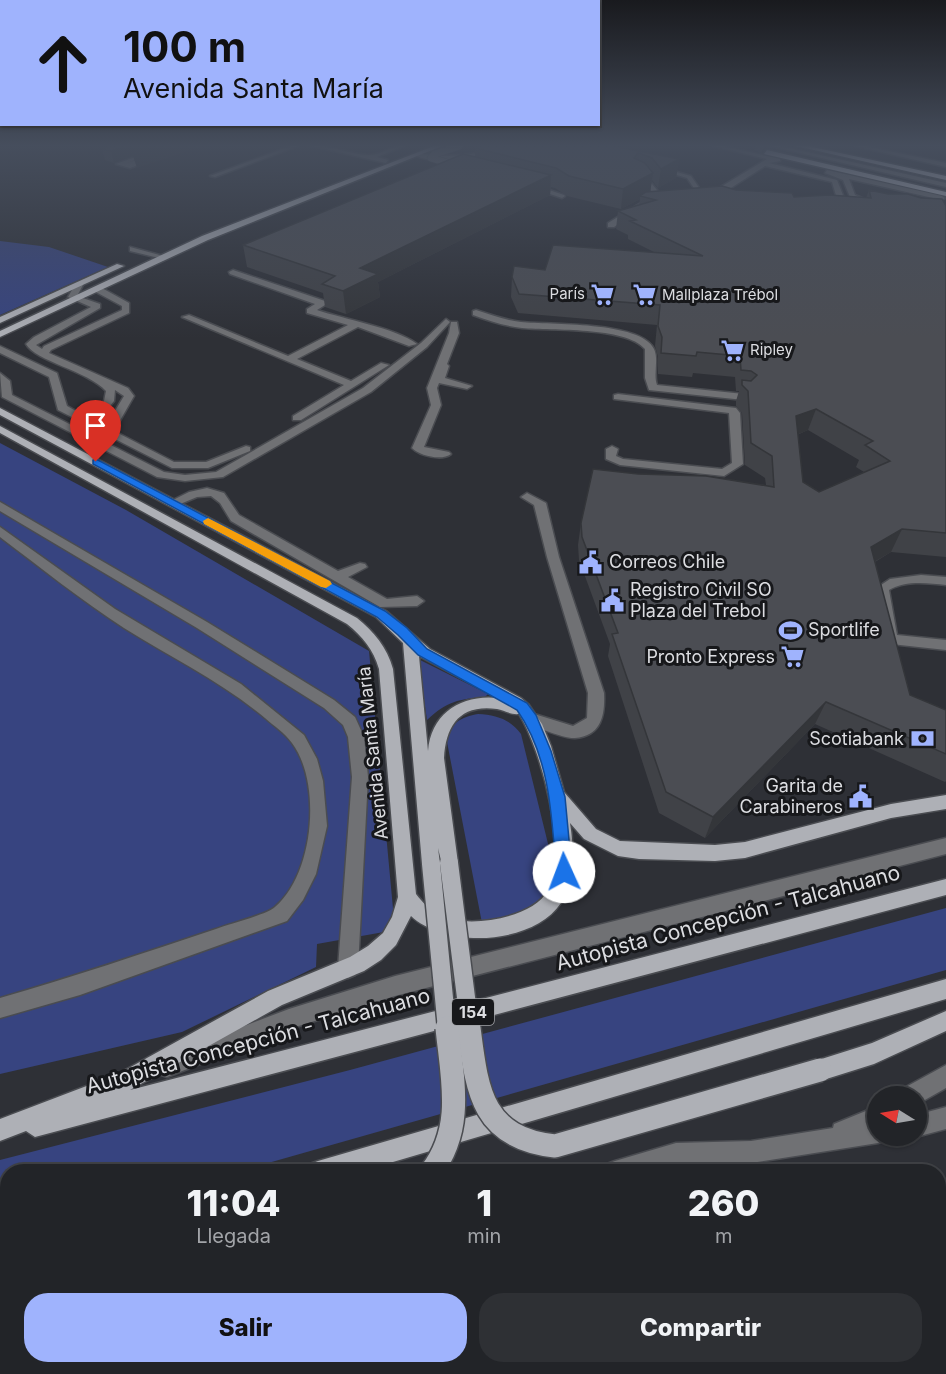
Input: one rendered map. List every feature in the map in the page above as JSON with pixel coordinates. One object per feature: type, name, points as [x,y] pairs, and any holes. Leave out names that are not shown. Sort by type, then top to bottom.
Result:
[{"type":"main road","points":[[0,320],[149,254],[261,210]]},
{"type":"main road","points":[[0,334],[163,257],[276,210]]},
{"type":"main road","points":[[0,411],[381,614],[422,652],[522,706],[531,719],[544,751],[558,797],[564,872],[555,897],[537,914],[488,929],[459,930],[432,921],[422,914],[407,897]]},
{"type":"main road","name":"Avenida Santa María","points":[[0,429],[352,621],[374,640],[386,669],[407,897],[405,914],[398,929],[376,954],[275,998],[124,1083],[0,1133]]},
{"type":"main road","points":[[410,640],[440,864],[476,1080],[488,1111],[498,1124],[511,1134],[524,1141],[555,1146],[874,1053],[946,1020]]},
{"type":"main road","points":[[438,1164],[450,1141],[455,1108],[435,748],[441,726],[452,713],[480,703],[511,707],[531,719]]},
{"type":"main road","points":[[558,797],[590,834],[609,845],[639,851],[701,853],[745,850],[891,811],[946,801]]},
{"type":"main road","name":"Autopista Concepción - Talcahuano","points":[[0,1133],[946,887]]},
{"type":"main road","points":[[345,1164],[946,989]]},
{"type":"street","points":[[611,225],[634,210]]},
{"type":"street","points":[[133,249],[163,257]]},
{"type":"street","points":[[233,272],[322,303],[310,311],[418,344]]},
{"type":"street","points":[[79,285],[72,294],[74,299],[97,306],[96,308],[31,344],[33,348],[44,354],[124,390],[129,396],[108,432]]},
{"type":"street","points":[[44,354],[47,348],[126,311],[126,305],[97,289]]},
{"type":"street","points":[[492,308],[516,320],[538,326]]},
{"type":"street","points":[[476,313],[498,320],[615,333],[635,338],[649,346],[651,352],[650,383],[653,388],[744,397]]},
{"type":"street","points":[[186,317],[352,385]]},
{"type":"street","points":[[289,359],[357,324]]},
{"type":"street","points":[[445,454],[422,451],[418,448],[436,405],[432,388],[454,333],[451,324]]},
{"type":"street","points":[[0,349],[54,375],[62,408],[172,465],[208,465],[236,455],[451,324]]},
{"type":"street","points":[[451,324],[457,332],[440,379],[443,382],[467,386]]},
{"type":"street","points":[[0,376],[5,381],[7,397],[161,475],[185,478],[219,475],[241,463],[367,390],[418,344],[435,340],[451,342]]},
{"type":"street","points":[[91,423],[109,401],[111,392],[106,384],[99,380]]},
{"type":"street","points":[[612,449],[610,457],[620,462],[724,473],[736,464],[738,458],[735,413],[732,410],[618,397]]},
{"type":"street","points":[[173,502],[203,491],[215,493],[225,500],[228,510],[235,518],[386,604],[417,601]]},
{"type":"street","points":[[528,497],[540,504],[596,693],[597,716],[593,724],[573,732],[531,719]]},
{"type":"street","points":[[0,506],[202,625],[329,704],[349,721],[356,737],[360,777],[348,968]]},
{"type":"street","points":[[0,531],[110,612],[256,701],[296,737],[310,760],[319,814],[316,844],[308,875],[296,898],[280,915],[80,985],[0,1008]]},
{"type":"street","points":[[338,576],[360,567]]},
{"type":"street","points":[[946,581],[909,580],[885,586],[882,590],[891,639],[946,645]]},
{"type":"street","points":[[124,1083],[289,1019],[395,986],[946,846]]},
{"type":"street","points":[[927,1087],[946,1076]]},
{"type":"street","points":[[927,1123],[946,1118]]},
{"type":"street","points":[[823,1140],[867,1122]]},
{"type":"street","points":[[642,1164],[676,1154],[751,1152],[867,1134]]},
{"type":"shaded area","points":[[0,241],[49,247],[108,267],[0,315]]},
{"type":"shaded area","points":[[0,443],[126,510],[369,651],[395,930],[317,944],[316,967],[182,1032],[0,1074]]},
{"type":"shaded area","points":[[418,659],[488,694],[485,697],[454,702],[427,720]]},
{"type":"shaded area","points":[[478,714],[502,719],[521,734],[554,868],[546,894],[530,909],[482,923],[447,742],[450,730],[457,722]]},
{"type":"shaded area","points":[[946,908],[946,970],[265,1164],[0,1164],[0,1160],[350,1070]]},
{"type":"building","points":[[327,210],[479,210],[360,268],[378,274],[343,291],[322,284],[335,276],[243,245]]},
{"type":"building","points":[[946,210],[946,533],[902,529],[871,547],[910,695],[946,710],[946,754],[826,702],[713,817],[666,792],[612,634],[618,633],[582,537],[581,523],[593,469],[638,474],[706,476],[774,487],[772,456],[751,443],[748,391],[742,385],[742,380],[751,381],[757,375],[751,371],[741,370],[740,356],[697,352],[696,356],[661,353],[662,337],[658,326],[660,305],[519,294],[512,277],[514,266],[545,270],[553,245],[703,256],[630,221],[636,220],[618,211]],"holes":[[[816,409],[873,441],[865,445],[890,461],[819,492],[803,482],[796,416]]]},
{"type":"slow traffic","points":[[208,521],[326,584]]},
{"type":"place","name":"París","points":[[603,294]]},
{"type":"place","name":"Mallplaza Trébol","points":[[644,295]]},
{"type":"place","name":"Ripley","points":[[732,350]]},
{"type":"place","name":"Correos Chile","points":[[591,562]]},
{"type":"place","name":"Registro Civil SO Plaza del Trebol","points":[[612,600]]},
{"type":"place","name":"Sportlife","points":[[790,630]]},
{"type":"place","name":"Pronto Express","points":[[793,657]]},
{"type":"place","name":"Scotiabank","points":[[922,739]]},
{"type":"place","name":"Garita de Carabineros","points":[[861,796]]},
{"type":"route","points":[[96,462],[381,614],[403,631],[422,652],[522,706],[531,719],[544,751],[558,797],[565,857],[564,872]]}]
